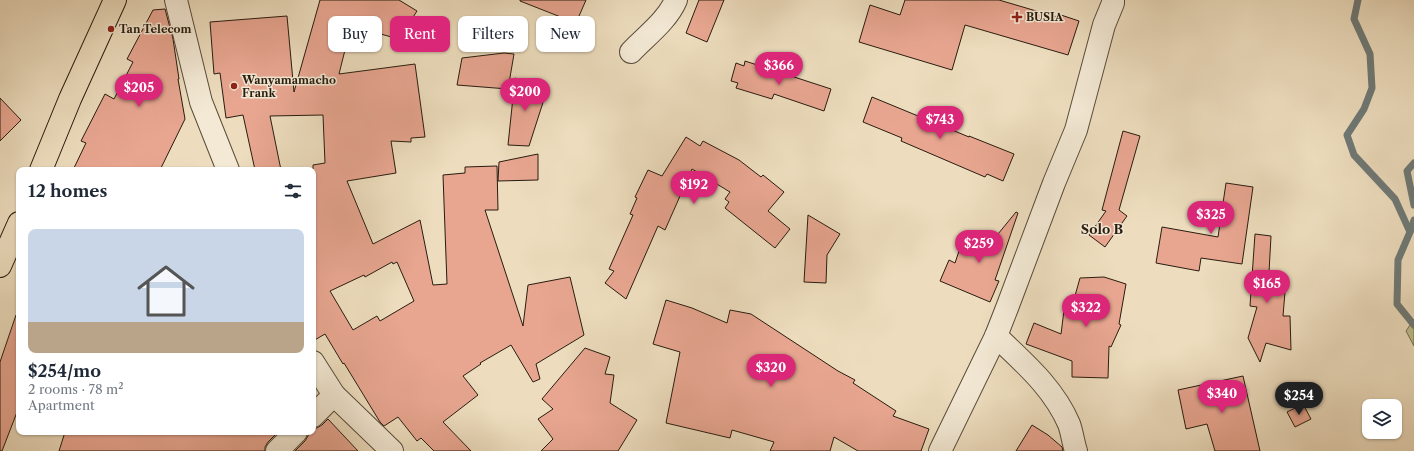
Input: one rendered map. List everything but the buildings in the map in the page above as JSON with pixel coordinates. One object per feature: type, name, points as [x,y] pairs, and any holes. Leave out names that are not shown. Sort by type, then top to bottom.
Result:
[{"type":"main road","points":[[42,167],[70,98],[114,0]]},
{"type":"main road","points":[[0,266],[16,230]]},
{"type":"street","points":[[176,0],[201,102],[227,167]]},
{"type":"street","points":[[631,52],[673,8],[676,0]]},
{"type":"street","points":[[940,451],[996,336],[1054,183],[1076,130],[1104,25],[1113,0]]},
{"type":"street","points":[[996,336],[1046,385],[1057,400],[1070,426],[1076,451]]},
{"type":"street","points":[[316,367],[334,395],[392,451]]},
{"type":"street","points":[[316,413],[334,395]]},
{"type":"street","points":[[277,451],[293,435]]},
{"type":"green space","points":[[1414,319],[1414,346],[1406,331]]},
{"type":"waterway","points":[[1358,0],[1354,19],[1370,54],[1372,88],[1364,109],[1347,135],[1354,155],[1395,199],[1410,232],[1398,260],[1397,304],[1414,325]]},
{"type":"waterway","points":[[1414,163],[1407,171],[1414,205]]},
{"type":"waterway","points":[[1410,232],[1414,220]]},
{"type":"place","name":"BUSIA","points":[[1017,17]]},
{"type":"place","name":"Tan Telecom","points":[[111,29]]},
{"type":"place","name":"Wanyamamacho Frank","points":[[234,86]]},
{"type":"district","name":"Solo B","points":[[1102,229]]}]
